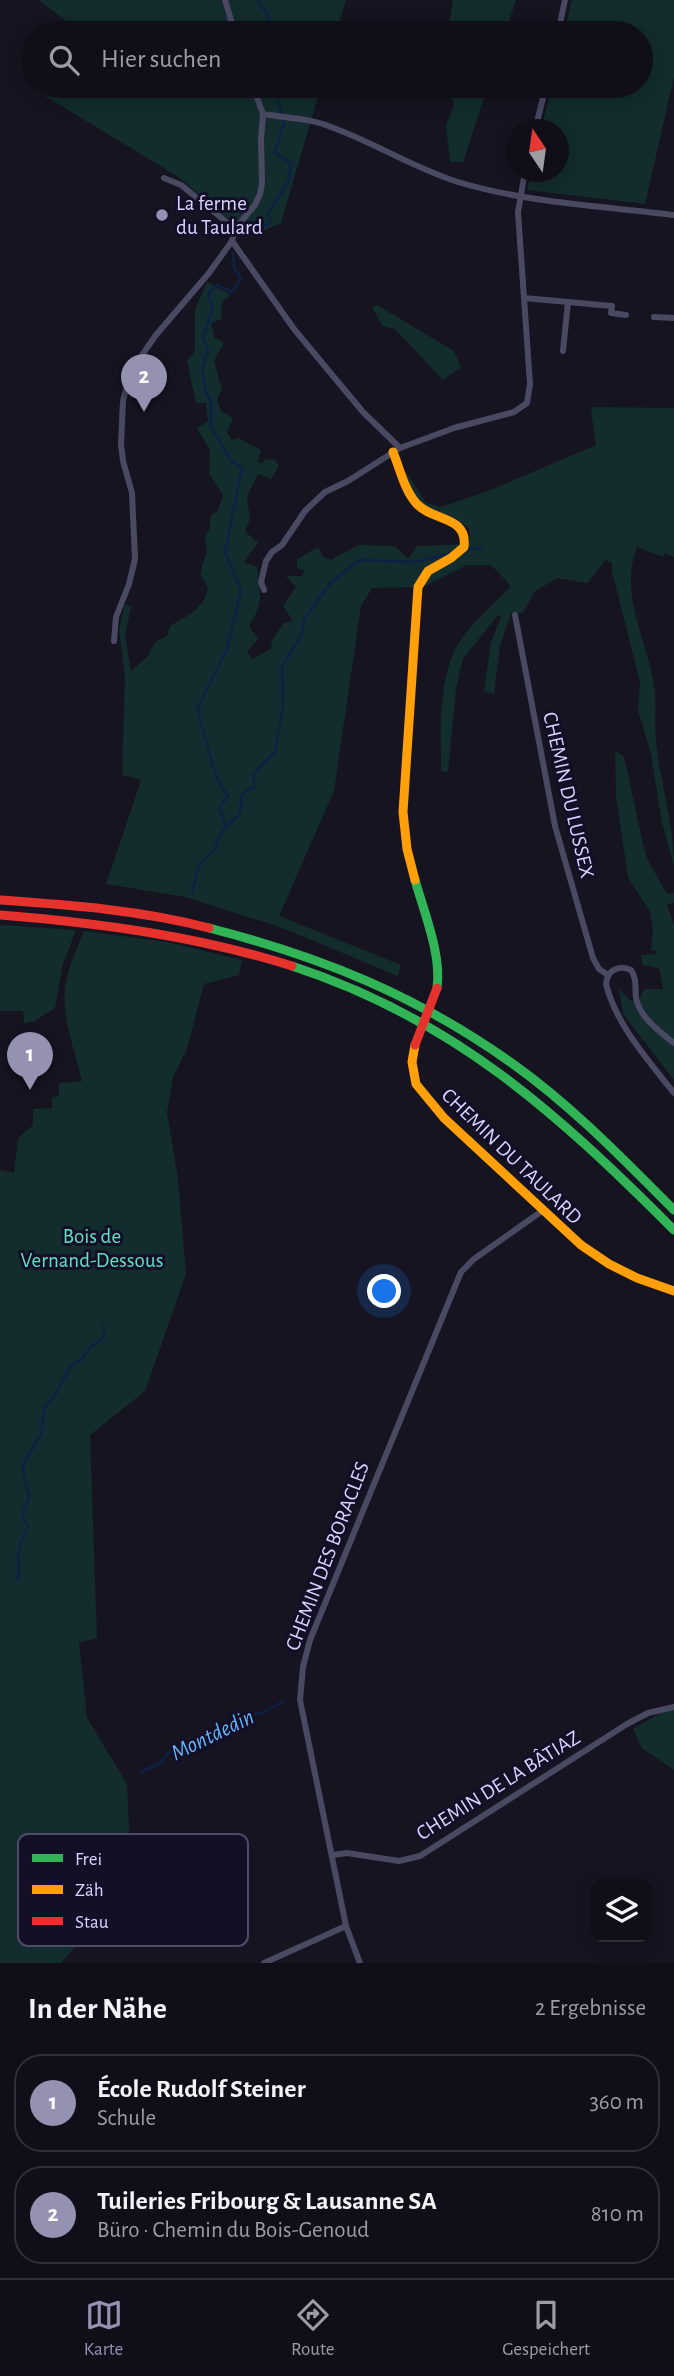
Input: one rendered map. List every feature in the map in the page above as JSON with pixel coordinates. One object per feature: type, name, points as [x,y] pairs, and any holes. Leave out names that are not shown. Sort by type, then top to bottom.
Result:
[{"type":"main road","name":"CHEMIN DU TAULARD","points":[[396,450],[402,477],[416,503],[423,510],[462,528],[467,539],[464,547],[451,558],[428,571],[418,587],[403,812],[407,849],[439,974],[437,988],[415,1045],[413,1072],[422,1094],[443,1118],[581,1245],[609,1264],[637,1278],[674,1291]]},
{"type":"main road","points":[[0,900],[79,905],[166,917],[253,937],[326,961],[368,979],[460,1029],[546,1090],[594,1132],[674,1210]]},
{"type":"main road","points":[[0,915],[72,919],[163,932],[249,951],[362,992],[418,1020],[479,1058],[561,1122],[674,1230]]},
{"type":"street","points":[[225,0],[231,21]]},
{"type":"street","points":[[561,21],[565,0]]},
{"type":"street","points":[[114,641],[116,617],[135,559],[132,493],[121,444],[128,382],[156,335],[195,291],[232,241],[235,229],[260,194],[263,114],[257,98]]},
{"type":"street","points":[[538,119],[543,98]]},
{"type":"street","points":[[263,114],[330,126],[404,161],[459,182],[519,197],[674,215]]},
{"type":"street","points":[[164,178],[181,186],[235,229]]},
{"type":"street","points":[[264,590],[261,582],[266,561],[272,552],[282,545],[305,511],[325,492],[348,481],[396,450],[454,428],[517,410],[529,399],[519,197],[523,182]]},
{"type":"street","points":[[232,241],[294,329],[396,450]]},
{"type":"street","points":[[524,298],[612,306],[611,313],[626,315]]},
{"type":"street","points":[[563,351],[568,302]]},
{"type":"street","points":[[654,317],[674,318]]},
{"type":"street","name":"CHEMIN DU LUSSEX","points":[[515,615],[555,826],[593,958],[599,969],[608,975],[606,988],[614,1005],[639,1046],[674,1093]]},
{"type":"street","points":[[608,975],[615,969],[624,967],[631,970],[640,1008],[651,1023],[674,1043]]},
{"type":"street","name":"CHEMIN DES BORACLES","points":[[360,1963],[346,1926],[300,1700],[303,1667],[310,1640],[461,1272],[542,1210]]},
{"type":"street","name":"CHEMIN DE LA BÂTIAZ","points":[[332,1855],[347,1853],[399,1861],[420,1856],[627,1724],[648,1713],[674,1707]]},
{"type":"street","points":[[264,1963],[346,1926]]},
{"type":"green space","points":[[38,0],[346,0],[340,21],[66,21]]},
{"type":"green space","points":[[453,0],[516,0],[509,21],[450,21]]},
{"type":"green space","points":[[572,0],[674,0],[674,77],[645,204],[527,190],[529,182],[569,182],[569,119],[544,119],[549,98],[653,98],[653,21],[567,21]]},
{"type":"green space","points":[[48,98],[317,98],[281,223],[249,237],[177,176]]},
{"type":"green space","points":[[452,98],[484,98],[463,162],[450,162],[446,125],[454,105]]},
{"type":"green space","points":[[207,282],[231,295],[222,302],[221,319],[211,323],[214,337],[224,343],[214,361],[222,390],[217,398],[221,411],[233,418],[227,432],[232,440],[238,438],[261,450],[258,462],[261,464],[266,459],[275,460],[279,466],[271,479],[258,474],[247,497],[250,519],[245,531],[258,543],[244,562],[257,567],[260,591],[259,604],[249,626],[258,639],[247,652],[252,659],[272,648],[271,642],[284,623],[293,621],[283,606],[296,587],[286,576],[302,576],[305,571],[297,568],[297,559],[318,547],[323,557],[331,560],[358,545],[395,546],[408,559],[417,546],[470,544],[469,529],[462,523],[423,507],[405,479],[404,472],[426,503],[441,507],[488,491],[596,445],[591,412],[593,407],[674,408],[674,557],[664,553],[663,557],[637,547],[631,581],[632,598],[654,684],[656,743],[672,835],[674,866],[662,823],[651,754],[638,710],[640,682],[612,563],[606,560],[587,583],[557,578],[534,592],[523,613],[511,614],[500,646],[494,694],[484,691],[491,642],[501,617],[497,616],[463,659],[456,688],[448,772],[441,771],[441,738],[442,702],[448,668],[462,638],[511,586],[491,565],[467,565],[423,587],[372,588],[361,606],[334,791],[279,916],[401,965],[398,976],[280,927],[185,897],[106,884],[141,780],[122,775],[125,678],[119,630],[125,604],[131,607],[125,636],[131,671],[148,656],[155,642],[167,636],[170,626],[199,607],[208,588],[200,574],[207,550],[205,536],[210,528],[210,517],[218,510],[223,495],[209,474],[210,450],[197,428],[208,421],[206,403],[196,403],[187,361],[195,351],[195,309]]},
{"type":"green space","points":[[377,305],[454,351],[461,367],[443,380],[395,329],[382,326],[372,307]]},
{"type":"green space","points":[[615,750],[624,757],[646,857],[667,894],[674,893],[674,903],[667,905],[674,925],[674,1080],[623,1014],[619,989],[630,1000],[639,1000],[644,989],[663,989],[659,968],[642,965],[641,955],[655,954],[656,951],[651,950],[653,930],[650,912],[628,877],[616,796]]},
{"type":"green space","points":[[0,925],[76,930],[62,967],[55,1008],[34,1021],[24,1023],[23,1011],[0,1011]]},
{"type":"green space","name":"Bois de Vernand-Dessous","points":[[84,931],[167,942],[242,960],[239,975],[204,984],[187,1049],[173,1077],[167,1113],[178,1179],[186,1274],[145,1391],[90,1435],[97,1638],[79,1643],[87,1718],[127,1784],[129,1834],[18,1834],[18,1946],[76,1946],[61,1963],[0,1963],[0,1170],[14,1173],[18,1138],[33,1125],[33,1109],[52,1108],[52,1097],[59,1096],[59,1083],[82,1081],[67,1024],[65,1001],[65,989]]},
{"type":"green space","points":[[674,1705],[674,1770],[642,1748],[633,1729]]},
{"type":"waterway","points":[[259,0],[259,5],[266,11],[270,21]]},
{"type":"waterway","points":[[241,235],[271,223],[268,213],[289,181],[291,163],[275,153],[284,123],[278,98]]},
{"type":"waterway","points":[[226,827],[219,807],[228,797],[216,776],[197,709],[227,649],[241,590],[225,552],[242,468],[230,460],[211,426],[211,402],[206,392],[202,368],[208,350],[203,337],[213,308],[208,294],[217,285],[232,292],[241,279],[234,267],[233,253]]},
{"type":"waterway","points":[[467,549],[481,548]]},
{"type":"waterway","points":[[192,893],[199,866],[216,847],[226,827],[240,814],[242,794],[255,786],[253,775],[275,751],[283,707],[282,667],[302,634],[304,620],[331,582],[359,560],[415,562],[451,553]]},
{"type":"waterway","points":[[17,1580],[19,1548],[28,1526],[22,1515],[30,1496],[24,1480],[23,1465],[41,1434],[44,1408],[56,1394],[71,1365],[81,1360],[103,1337],[104,1325]]},
{"type":"waterway","name":"Montdedin","points":[[141,1772],[160,1763],[169,1752],[183,1744],[248,1715],[262,1713],[284,1701]]},
{"type":"traffic: fast","points":[[415,880],[435,948],[437,988]]},
{"type":"traffic: fast","points":[[209,928],[330,966],[368,981],[441,1018],[513,1064],[556,1097],[674,1210]]},
{"type":"traffic: fast","points":[[292,966],[350,988],[403,1013],[500,1074],[587,1146],[674,1230]]},
{"type":"traffic: slow","points":[[393,452],[405,485],[416,503],[455,524],[464,537],[464,547],[428,571],[418,587],[403,812],[407,849],[415,880]]},
{"type":"traffic: slow","points":[[415,1045],[412,1062],[416,1084],[444,1118],[581,1245],[609,1264],[637,1278],[674,1291]]},
{"type":"traffic: jam","points":[[0,900],[79,906],[209,928]]},
{"type":"traffic: jam","points":[[0,915],[148,932],[220,946],[292,966]]},
{"type":"traffic: jam","points":[[415,1045],[437,988]]},
{"type":"place","name":"La ferme du Taulard","points":[[162,215]]},
{"type":"place","name":"Tuileries Fribourg & Lausanne SA","points":[[144,412]]},
{"type":"place","name":"École Rudolf Steiner","points":[[30,1090]]}]
